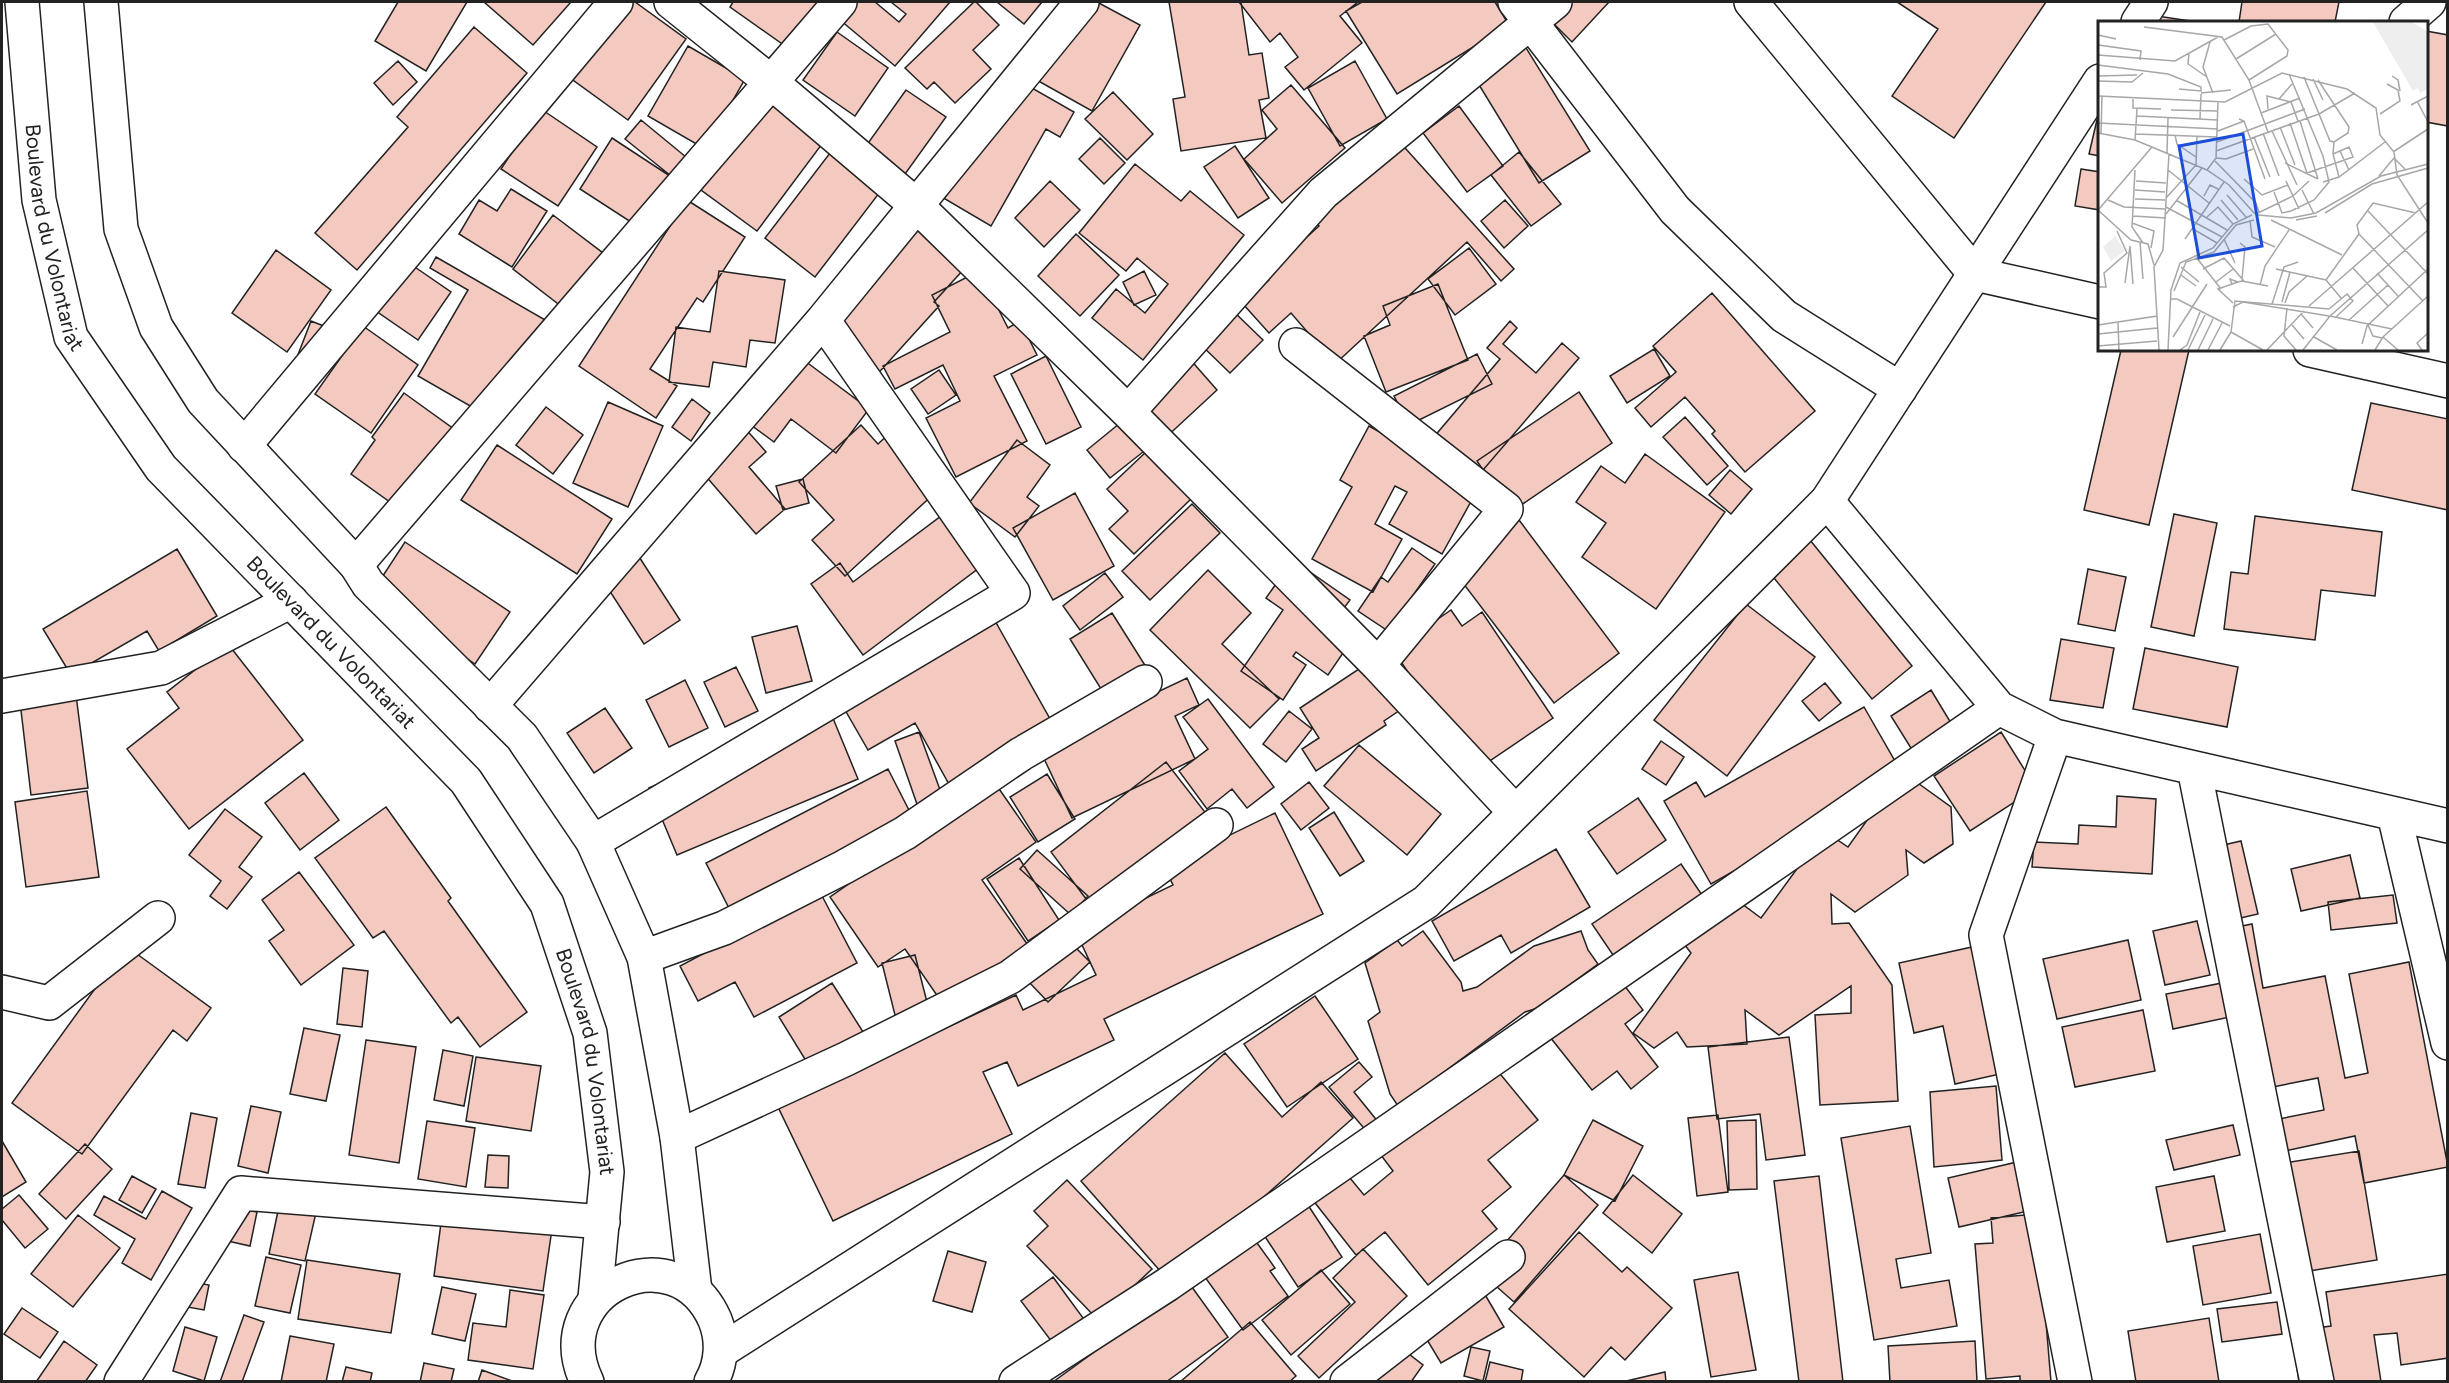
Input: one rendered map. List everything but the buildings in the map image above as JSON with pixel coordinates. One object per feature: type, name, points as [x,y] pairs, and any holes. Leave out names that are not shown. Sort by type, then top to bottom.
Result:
[{"type":"street","name":"Boulevard du Volontariat","points":[[22,2],[39,200],[71,337],[161,468],[466,781],[547,904],[590,1033],[607,1172],[596,1298]]},
{"type":"street","points":[[101,2],[121,229],[156,327],[203,401],[356,565],[368,584],[522,737],[594,842],[644,957],[677,1137],[695,1291]]},
{"type":"street","points":[[244,446],[616,2]]},
{"type":"street","points":[[671,2],[771,82],[916,205],[1128,412],[1378,664],[1515,812]]},
{"type":"street","points":[[356,565],[840,2]]},
{"type":"street","points":[[490,706],[823,320],[1082,2]]},
{"type":"street","points":[[1751,2],[1975,274],[2098,302]]},
{"type":"street","points":[[2139,21],[2151,2]]},
{"type":"street","points":[[2407,21],[2429,2]]},
{"type":"street","points":[[1128,412],[1323,193],[1533,8],[1675,210],[1784,316],[1900,389]]},
{"type":"street","points":[[721,1351],[1426,902],[1827,501],[2098,84]]},
{"type":"street","points":[[594,842],[1013,593],[823,320]]},
{"type":"street","points":[[1296,345],[1506,509],[1378,664]]},
{"type":"street","points":[[2314,351],[2448,381]]},
{"type":"street","points":[[1827,501],[1999,708],[2055,736],[2448,826]]},
{"type":"street","points":[[2,696],[161,668],[291,601]]},
{"type":"street","points":[[644,957],[724,928],[854,862],[905,834],[1021,754],[1145,682]]},
{"type":"street","points":[[1016,1382],[1168,1284],[1999,708]]},
{"type":"street","points":[[2055,736],[1986,935],[2075,1382]]},
{"type":"street","points":[[2194,768],[2317,1382]]},
{"type":"street","points":[[2394,814],[2448,1042]]},
{"type":"street","points":[[677,1137],[846,1059],[1010,977],[1216,825]]},
{"type":"street","points":[[2,992],[49,1003],[158,918]]},
{"type":"street","points":[[121,1382],[241,1193],[603,1222]]},
{"type":"street","points":[[1347,1382],[1508,1257]]},
{"type":"street","points":[[587,1382],[579,1365],[577,1342],[582,1318],[596,1298],[612,1284],[632,1276],[654,1275],[676,1280],[695,1291],[709,1308],[718,1329],[721,1351],[711,1382]]}]
